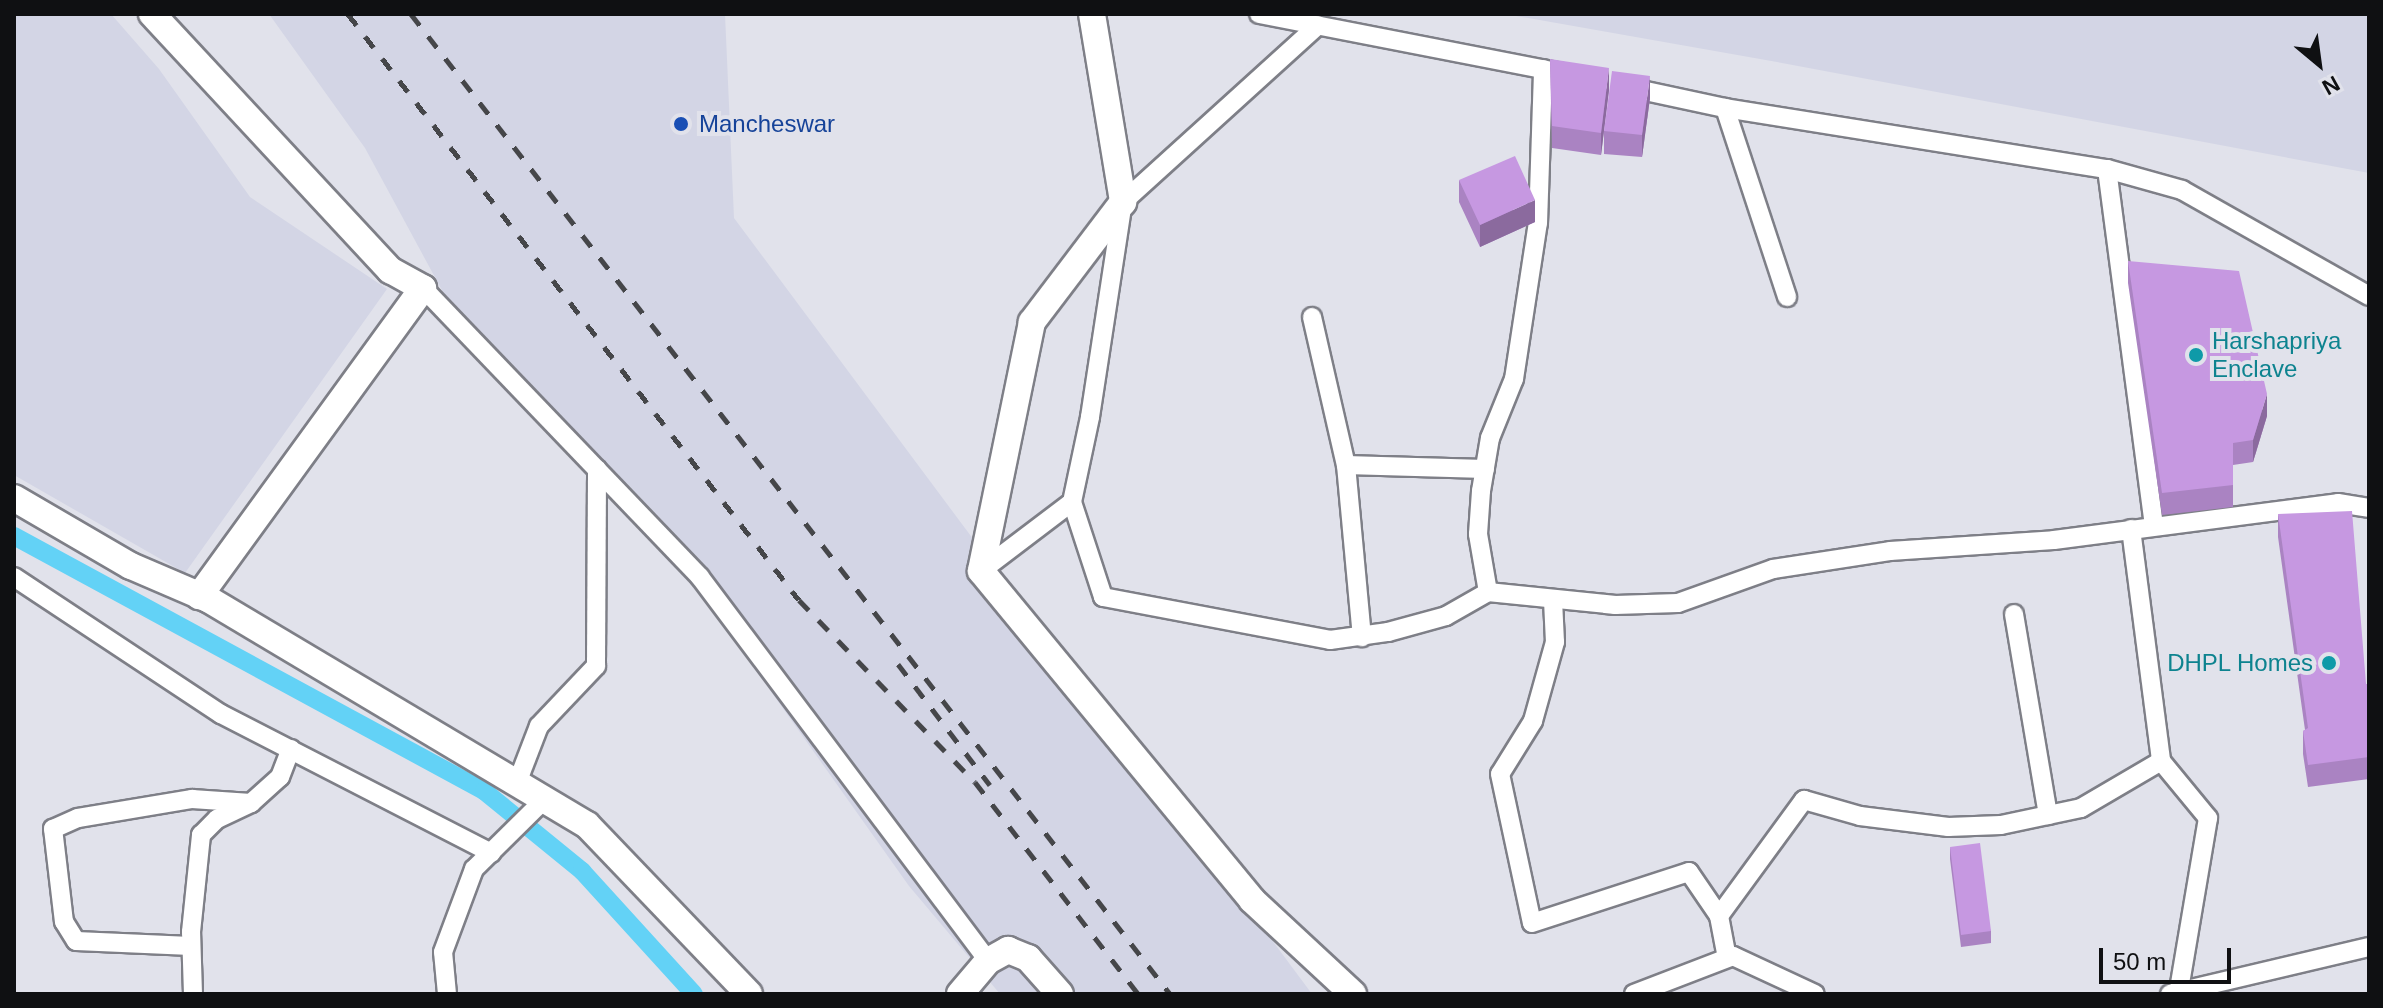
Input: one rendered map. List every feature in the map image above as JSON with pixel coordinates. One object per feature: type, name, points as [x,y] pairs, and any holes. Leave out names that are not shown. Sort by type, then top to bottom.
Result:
[{"type":"street","points":[[152,14],[390,270],[423,288],[700,577],[988,961]]},
{"type":"street","points":[[1092,14],[1123,202],[1090,417],[1072,502],[1103,597],[1330,640],[1362,637],[1446,616],[1488,592],[1553,600],[1678,603],[1773,569],[1890,551],[2000,545],[2338,503],[2369,508]]},
{"type":"street","points":[[1259,14],[1725,108],[2107,169],[2182,190],[2369,296]]},
{"type":"street","points":[[981,571],[1032,322],[1123,202],[1318,25]]},
{"type":"street","points":[[1488,592],[1478,534],[1490,438],[1514,379],[1538,223],[1543,69]]},
{"type":"street","points":[[1725,108],[1787,297]]},
{"type":"street","points":[[2107,169],[2154,526]]},
{"type":"street","points":[[199,596],[423,288]]},
{"type":"street","points":[[1312,317],[1346,465],[1362,637]]},
{"type":"street","points":[[1346,465],[1485,469]]},
{"type":"street","points":[[517,783],[539,726],[596,666],[597,469]]},
{"type":"street","points":[[14,498],[131,566],[199,596],[587,825],[749,994]]},
{"type":"street","points":[[981,571],[1072,502]]},
{"type":"street","points":[[2131,529],[2161,761],[2208,818],[2174,992],[2369,947]]},
{"type":"street","points":[[981,571],[1252,900],[1353,994]]},
{"type":"street","points":[[14,577],[221,714],[493,851]]},
{"type":"street","points":[[1553,600],[1555,642],[1533,721],[1500,774],[1532,923],[1689,872],[1719,916],[1727,958]]},
{"type":"street","points":[[2014,614],[2048,815]]},
{"type":"street","points":[[193,994],[191,946],[201,835],[217,819],[251,803],[280,777],[291,749]]},
{"type":"street","points":[[1719,916],[1804,800],[1860,816],[1948,827],[2001,825],[2081,808],[2161,761]]},
{"type":"street","points":[[191,946],[76,941],[64,922],[53,829],[78,818],[192,799],[251,803]]},
{"type":"street","points":[[447,994],[443,952],[474,869],[544,800]]},
{"type":"street","points":[[960,994],[988,961],[1014,950],[1028,958],[1060,994]]},
{"type":"street","points":[[1634,994],[1733,956],[1815,994]]},
{"type":"shaded area","points":[[14,14],[111,14],[159,69],[250,197],[387,289],[185,573],[14,475]]},
{"type":"shaded area","points":[[269,14],[725,14],[734,218],[1312,994],[1000,994],[909,886],[711,607],[444,294],[365,148]]},
{"type":"shaded area","points":[[1505,14],[2369,14],[2369,173],[1777,62]]},
{"type":"building","points":[[1550,59],[1609,68],[1601,133],[1552,126]]},
{"type":"building","points":[[1612,71],[1650,76],[1642,135],[1604,131]]},
{"type":"building","points":[[1515,156],[1535,200],[1480,225],[1459,180]]},
{"type":"building","name":"Harshapriya Enclave","points":[[2128,261],[2239,271],[2267,394],[2253,440],[2233,443],[2233,485],[2162,493]]},
{"type":"building","name":"DHPL Homes","points":[[2352,511],[2366,684],[2369,684],[2369,757],[2308,765],[2303,731],[2308,728],[2278,514]]},
{"type":"building","points":[[1980,843],[1991,931],[1961,935],[1950,847]]},
{"type":"waterway","points":[[14,536],[484,791],[582,871],[694,994]]},
{"type":"railway","points":[[348,14],[799,600],[975,782],[1138,994]]},
{"type":"railway","points":[[411,14],[1170,994]]},
{"type":"railway","points":[[898,664],[990,785]]},
{"type":"place","name":"Mancheswar","points":[[681,124]]},
{"type":"place","name":"Harshapriya Enclave","points":[[2196,355]]},
{"type":"place","name":"DHPL Homes","points":[[2329,663]]}]
